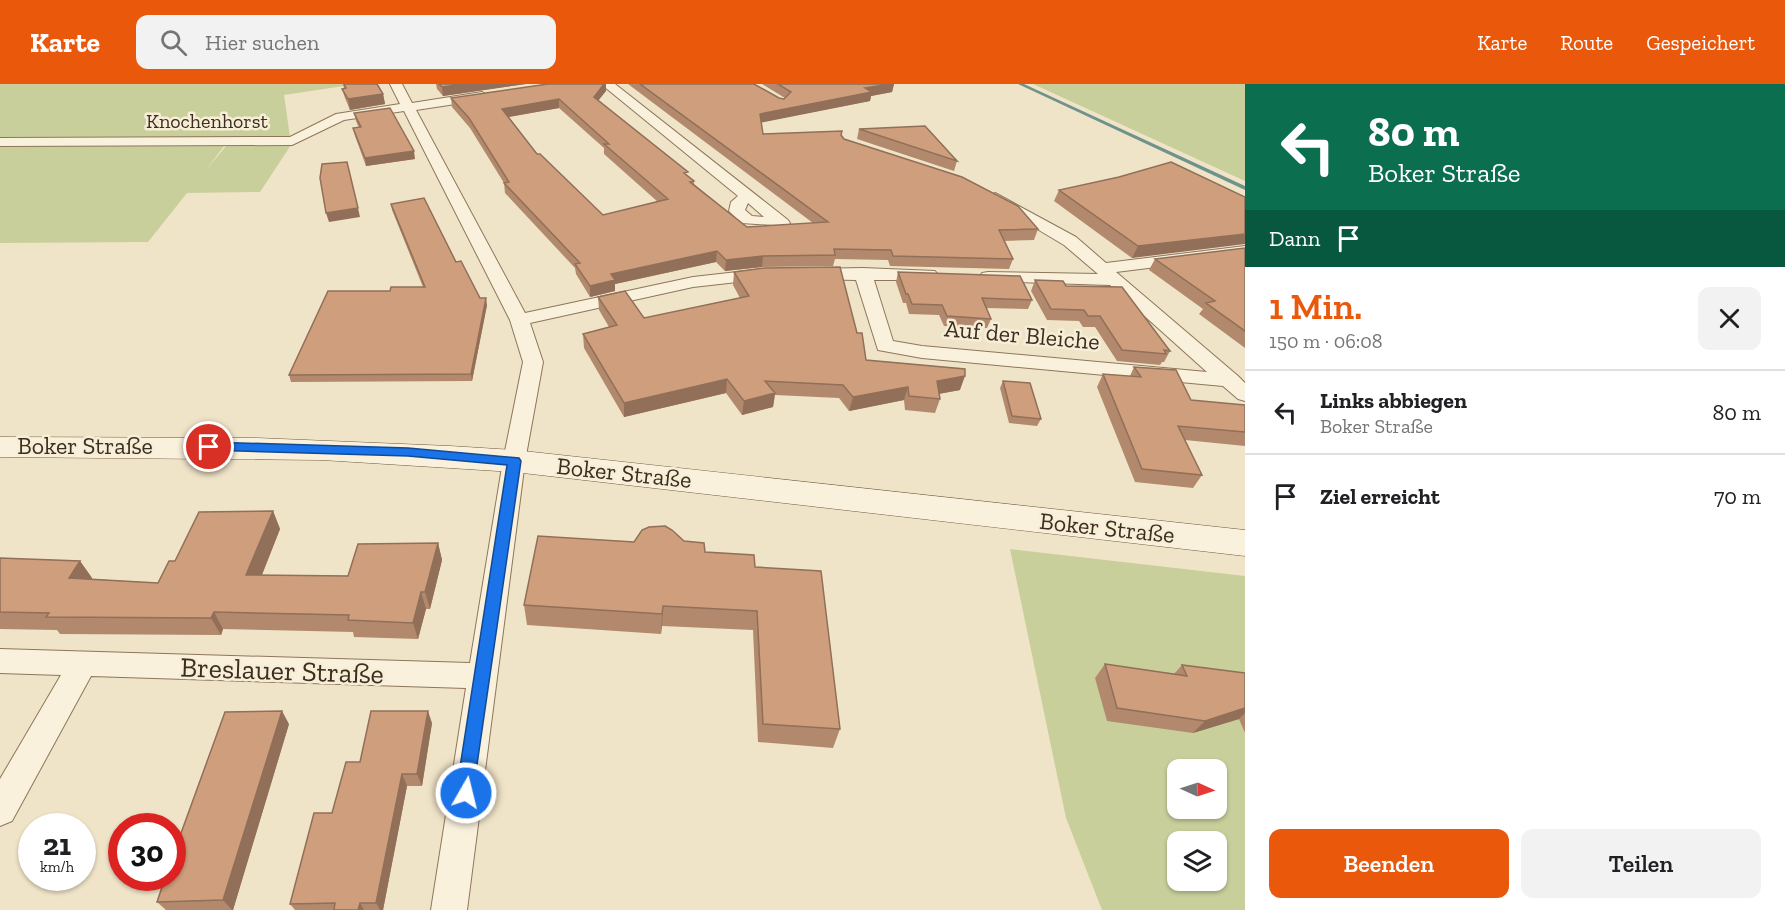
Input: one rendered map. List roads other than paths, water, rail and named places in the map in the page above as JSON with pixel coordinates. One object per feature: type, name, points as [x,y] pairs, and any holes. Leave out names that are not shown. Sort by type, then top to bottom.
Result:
[{"type":"main road","name":"Boker Straße","points":[[0,447],[165,446],[408,452],[514,461],[1245,543]]},
{"type":"street","points":[[396,84],[519,320],[533,362],[514,461],[450,910]]},
{"type":"street","points":[[607,84],[748,196]]},
{"type":"street","name":"Knochenhorst","points":[[0,142],[292,141],[341,117],[499,94]]},
{"type":"street","name":"Auf der Bleiche","points":[[984,192],[1070,241],[1238,387]]},
{"type":"street","points":[[966,276],[1109,275],[1245,251]]},
{"type":"street","name":"Auf der Bleiche","points":[[863,273],[885,346],[1238,387]]},
{"type":"street","points":[[519,320],[693,282],[790,274],[943,275]]},
{"type":"street","name":"Breslauer Straße","points":[[0,661],[482,676]]},
{"type":"street","points":[[0,810],[83,664]]},
{"type":"waterway","points":[[1020,84],[1245,188]]}]
